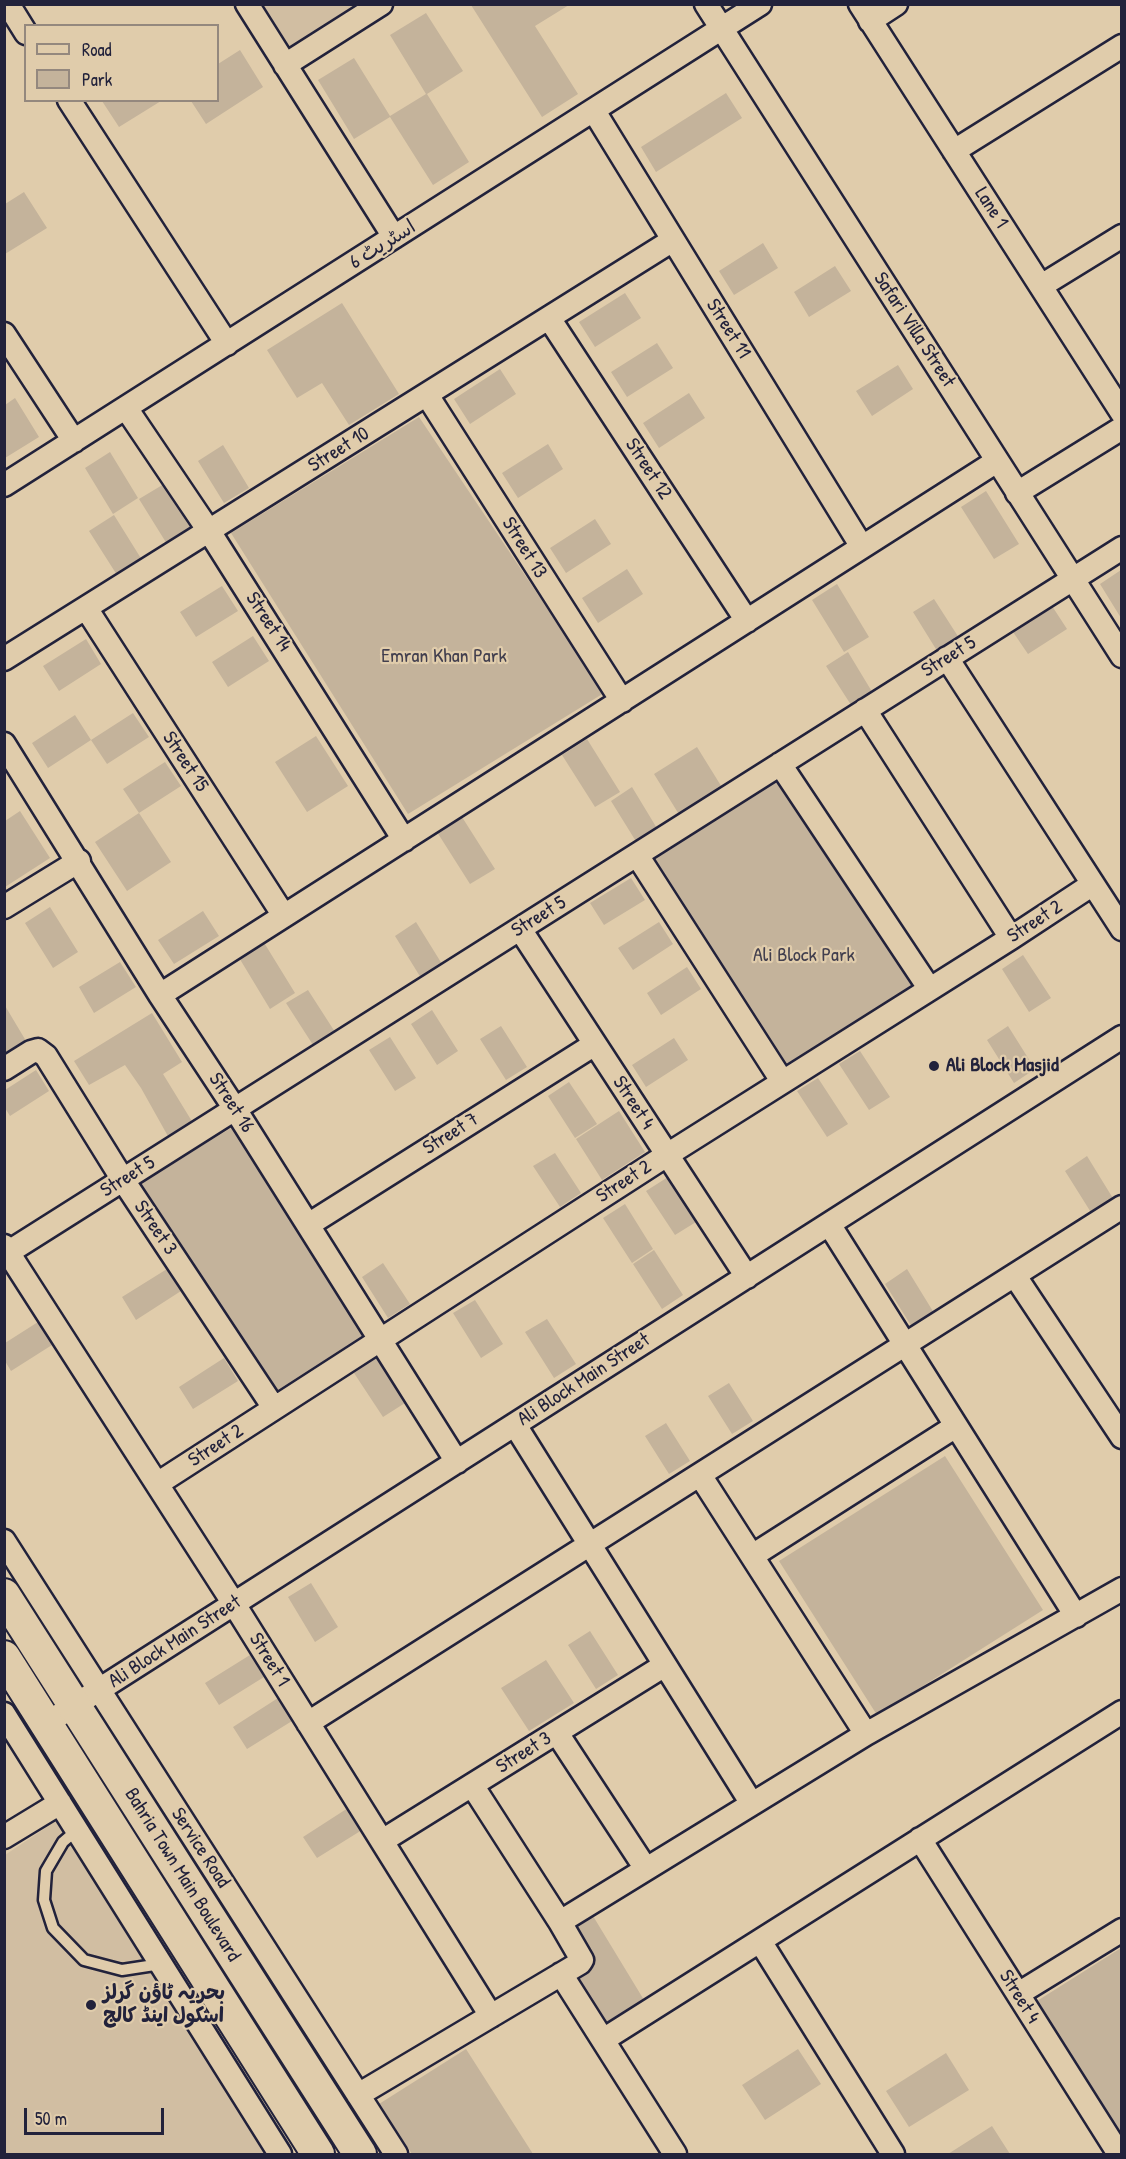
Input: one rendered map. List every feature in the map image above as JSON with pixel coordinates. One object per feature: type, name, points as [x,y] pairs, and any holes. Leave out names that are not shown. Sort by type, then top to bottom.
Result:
[{"type":"main road","name":"Bahria Town Main Boulevard","points":[[4,1595],[87,1698],[360,2154]]},
{"type":"main road","name":"Bahria Town Main Boulevard","points":[[4,1657],[316,2154]]},
{"type":"street","points":[[247,4],[394,237]]},
{"type":"street","points":[[285,65],[381,4]]},
{"type":"street","name":"Safari Villa Street","points":[[706,4],[1122,656]]},
{"type":"street","name":"اسٹریٹ 6","points":[[4,485],[760,4]]},
{"type":"street","points":[[865,13],[896,4]]},
{"type":"street","name":"Lane 1","points":[[865,13],[1122,413]]},
{"type":"street","points":[[954,151],[1122,46]]},
{"type":"street","points":[[70,102],[227,344]]},
{"type":"street","name":"Street 11","points":[[594,111],[862,547]]},
{"type":"street","points":[[1041,286],[1122,236]]},
{"type":"street","name":"Street 10","points":[[4,659],[673,240]]},
{"type":"street","name":"Street 12","points":[[549,318],[747,621]]},
{"type":"street","points":[[4,334],[74,441]]},
{"type":"street","name":"Street 13","points":[[427,394],[622,701]]},
{"type":"street","name":"Street 14","points":[[126,408],[209,531],[404,840]]},
{"type":"street","points":[[1017,493],[1122,428]]},
{"type":"street","points":[[160,995],[998,461]]},
{"type":"street","name":"Street 5","points":[[6,1251],[123,1180],[1122,548]]},
{"type":"street","name":"Street 15","points":[[87,608],[284,916]]},
{"type":"street","points":[[947,658],[1122,929]]},
{"type":"street","points":[[865,710],[1011,938]]},
{"type":"street","name":"Street 16","points":[[4,744],[79,861],[160,995],[235,1109],[457,1461]]},
{"type":"street","points":[[780,764],[929,988]]},
{"type":"street","points":[[637,855],[782,1082]]},
{"type":"street","points":[[4,907],[79,861]]},
{"type":"street","name":"Street 2","points":[[157,1484],[1093,884]]},
{"type":"street","name":"Street 4","points":[[520,929],[747,1277]]},
{"type":"street","name":"Ali Block Main Street","points":[[47,1723],[1122,1037]]},
{"type":"street","name":"Street 7","points":[[308,1225],[595,1044]]},
{"type":"street","name":"Street 3","points":[[4,1069],[31,1052],[38,1050],[46,1056],[123,1180],[274,1408]]},
{"type":"street","points":[[308,1723],[1122,1207]]},
{"type":"street","points":[[829,1224],[1076,1616]]},
{"type":"street","name":"Street 1","points":[[6,1251],[234,1604],[491,2016]]},
{"type":"street","points":[[1015,1276],[1122,1437]]},
{"type":"street","points":[[515,1425],[752,1804]]},
{"type":"street","points":[[752,1556],[956,1426]]},
{"type":"street","points":[[700,1475],[866,1734]]},
{"type":"street","name":"Service Road","points":[[4,1541],[87,1698],[396,2154]]},
{"type":"street","points":[[560,1922],[866,1734],[1122,1589]]},
{"type":"street","name":"Street 3","points":[[382,1841],[664,1665]]},
{"type":"street","points":[[603,2040],[1122,1712]]},
{"type":"street","points":[[4,1714],[280,2154]]},
{"type":"street","points":[[557,1732],[646,1869]]},
{"type":"street","points":[[340,2124],[362,2102],[491,2016],[582,1960],[472,1785]]},
{"type":"street","points":[[4,1837],[60,1803]]},
{"type":"street","name":"Street 4","points":[[920,1839],[1119,2154]]},
{"type":"street","points":[[1018,1994],[1122,1930]]},
{"type":"street","points":[[760,1941],[893,2154]]},
{"type":"street","points":[[561,1974],[675,2154]]},
{"type":"lane","points":[[79,1832],[63,1842],[46,1871],[44,1900],[53,1928],[84,1960],[122,1970],[161,1964]]},
{"type":"shaded area","points":[[263,5],[355,5],[290,47]]},
{"type":"shaded area","name":"بحریہ ٹاؤن گرلز اسکول اینڈ کالج","points":[[62,1817],[270,2154],[5,2154],[5,1855]]},
{"type":"green space","points":[[471,5],[569,5],[535,26],[578,94],[542,117]]},
{"type":"green space","points":[[426,13],[463,71],[427,94],[469,162],[433,185],[390,117],[354,139],[318,80],[354,58],[390,116],[426,94],[390,35]]},
{"type":"green space","points":[[240,50],[263,87],[206,124],[192,102],[219,102],[219,63]]},
{"type":"green space","points":[[726,93],[742,118],[656,172],[641,147]]},
{"type":"green space","points":[[103,102],[159,102],[119,127]]},
{"type":"green space","points":[[24,192],[47,228],[5,254],[5,204]]},
{"type":"green space","points":[[763,243],[778,268],[734,295],[719,271]]},
{"type":"green space","points":[[835,266],[851,291],[809,317],[794,292]]},
{"type":"green space","points":[[625,293],[641,318],[595,347],[579,322]]},
{"type":"green space","points":[[342,303],[399,394],[349,425],[322,383],[297,398],[267,350]]},
{"type":"green space","points":[[657,343],[673,368],[627,397],[611,372]]},
{"type":"green space","points":[[898,365],[913,389],[872,416],[856,391]]},
{"type":"green space","points":[[500,369],[516,394],[470,424],[454,399]]},
{"type":"green space","points":[[689,393],[705,418],[659,448],[643,423]]},
{"type":"green space","points":[[15,398],[39,437],[5,458],[5,405]]},
{"type":"green space","name":"Emran Khan Park","points":[[419,417],[604,693],[408,814],[231,533]]},
{"type":"green space","points":[[548,444],[563,469],[518,498],[502,473]]},
{"type":"green space","points":[[223,445],[249,488],[224,503],[198,461]]},
{"type":"green space","points":[[110,452],[138,498],[113,514],[85,468]]},
{"type":"green space","points":[[164,484],[192,529],[167,544],[139,499]]},
{"type":"green space","points":[[986,491],[1019,544],[994,559],[961,507]]},
{"type":"green space","points":[[114,515],[142,560],[117,575],[89,531]]},
{"type":"green space","points":[[595,519],[611,544],[566,573],[550,548]]},
{"type":"green space","points":[[627,569],[643,594],[598,623],[582,598]]},
{"type":"green space","points":[[1121,570],[1121,618],[1100,584]]},
{"type":"green space","points":[[837,584],[869,637],[844,652],[812,600]]},
{"type":"green space","points":[[222,586],[238,611],[196,637],[180,612]]},
{"type":"green space","points":[[934,599],[961,641],[939,654],[913,612]]},
{"type":"green space","points":[[1052,606],[1067,629],[1028,654],[1013,632]]},
{"type":"green space","points":[[253,636],[269,661],[228,687],[212,662]]},
{"type":"green space","points":[[86,639],[101,664],[59,691],[43,666]]},
{"type":"green space","points":[[848,652],[874,695],[853,708],[826,666]]},
{"type":"green space","points":[[133,713],[149,737],[107,764],[91,740]]},
{"type":"green space","points":[[75,715],[91,740],[48,768],[32,743]]},
{"type":"green space","points":[[316,736],[348,786],[307,812],[275,762]]},
{"type":"green space","points":[[587,739],[620,792],[595,807],[562,755]]},
{"type":"green space","points":[[697,747],[723,789],[680,816],[654,774]]},
{"type":"green space","points":[[165,762],[181,786],[139,813],[123,789]]},
{"type":"green space","name":"Ali Block Park","points":[[779,776],[918,987],[783,1070],[652,859]]},
{"type":"green space","points":[[632,787],[658,830],[637,843],[611,801]]},
{"type":"green space","points":[[20,811],[50,858],[5,887],[5,821]]},
{"type":"green space","points":[[139,813],[171,862],[127,891],[95,842]]},
{"type":"green space","points":[[462,817],[495,869],[470,884],[437,832]]},
{"type":"green space","points":[[631,878],[645,900],[604,925],[590,903]]},
{"type":"green space","points":[[50,907],[78,952],[53,968],[25,923]]},
{"type":"green space","points":[[203,911],[219,936],[174,964],[158,940]]},
{"type":"green space","points":[[416,922],[442,964],[421,978],[395,936]]},
{"type":"green space","points":[[659,922],[673,944],[633,970],[618,948]]},
{"type":"green space","points":[[263,941],[295,993],[270,1009],[238,956]]},
{"type":"green space","points":[[1023,955],[1051,998],[1029,1012],[1002,969]]},
{"type":"green space","points":[[120,962],[136,987],[94,1013],[79,987]]},
{"type":"green space","points":[[687,967],[701,989],[661,1015],[647,993]]},
{"type":"green space","points":[[308,990],[335,1032],[313,1045],[286,1003]]},
{"type":"green space","points":[[4,1004],[29,1046],[4,1061]]},
{"type":"green space","points":[[432,1010],[458,1051],[437,1065],[411,1024]]},
{"type":"green space","points":[[152,1013],[182,1062],[163,1074],[193,1123],[169,1138],[141,1088],[125,1065],[89,1085],[74,1061]]},
{"type":"green space","points":[[501,1026],[527,1067],[506,1080],[480,1039]]},
{"type":"green space","points":[[1008,1026],[1035,1069],[1014,1083],[987,1040]]},
{"type":"green space","points":[[390,1037],[416,1078],[395,1091],[369,1050]]},
{"type":"green space","points":[[674,1038],[688,1060],[646,1087],[632,1065]]},
{"type":"green space","points":[[860,1051],[890,1097],[869,1110],[839,1064]]},
{"type":"green space","points":[[36,1070],[49,1091],[10,1116],[5,1108],[5,1090]]},
{"type":"green space","points":[[818,1078],[848,1124],[827,1137],[797,1091]]},
{"type":"green space","points":[[569,1082],[597,1124],[575,1138],[548,1096]]},
{"type":"green space","points":[[619,1111],[645,1152],[602,1180],[576,1139]]},
{"type":"green space","points":[[236,1125],[368,1335],[273,1396],[136,1186]]},
{"type":"green space","points":[[555,1153],[581,1193],[560,1207],[533,1166]]},
{"type":"green space","points":[[1087,1156],[1114,1200],[1092,1214],[1065,1171]]},
{"type":"green space","points":[[668,1177],[696,1222],[675,1235],[646,1191]]},
{"type":"green space","points":[[625,1204],[653,1249],[632,1263],[603,1218]]},
{"type":"green space","points":[[654,1250],[683,1295],[662,1309],[633,1264]]},
{"type":"green space","points":[[383,1263],[410,1304],[388,1318],[362,1277]]},
{"type":"green space","points":[[167,1269],[181,1291],[136,1320],[122,1297]]},
{"type":"green space","points":[[907,1269],[934,1313],[912,1327],[885,1284]]},
{"type":"green space","points":[[475,1300],[503,1344],[481,1358],[453,1313]]},
{"type":"green space","points":[[547,1319],[576,1364],[554,1378],[525,1332]]},
{"type":"green space","points":[[38,1322],[52,1345],[11,1371],[5,1361],[5,1343]]},
{"type":"green space","points":[[224,1358],[238,1381],[193,1409],[179,1387]]},
{"type":"green space","points":[[376,1358],[405,1403],[383,1417],[354,1373]]},
{"type":"green space","points":[[729,1383],[753,1421],[732,1434],[708,1396]]},
{"type":"green space","points":[[666,1423],[690,1461],[669,1474],[645,1436]]},
{"type":"green space","points":[[945,1456],[1043,1610],[877,1715],[779,1561]]},
{"type":"green space","points":[[311,1583],[338,1627],[315,1642],[288,1597]]},
{"type":"green space","points":[[590,1631],[618,1675],[596,1689],[568,1645]]},
{"type":"green space","points":[[250,1655],[264,1677],[219,1705],[205,1683]]},
{"type":"green space","points":[[546,1660],[574,1703],[529,1731],[501,1688]]},
{"type":"green space","points":[[278,1698],[292,1721],[247,1749],[233,1727]]},
{"type":"green space","points":[[348,1808],[362,1830],[317,1858],[303,1837]]},
{"type":"green space","points":[[593,1916],[644,2000],[605,2023],[577,1977],[594,1966],[572,1929]]},
{"type":"green space","points":[[1121,1948],[1121,2136],[1037,2001]]},
{"type":"green space","points":[[466,2049],[533,2154],[412,2154],[379,2104]]},
{"type":"green space","points":[[798,2049],[821,2084],[765,2120],[742,2085]]},
{"type":"green space","points":[[946,2053],[969,2090],[909,2127],[886,2091]]},
{"type":"green space","points":[[992,2126],[1010,2154],[948,2154]]},
{"type":"place","name":"Ali Block Masjid","points":[[934,1066]]},
{"type":"place","name":"بحریہ ٹاؤن گرلز اسکول اینڈ کالج","points":[[91,2005]]}]
